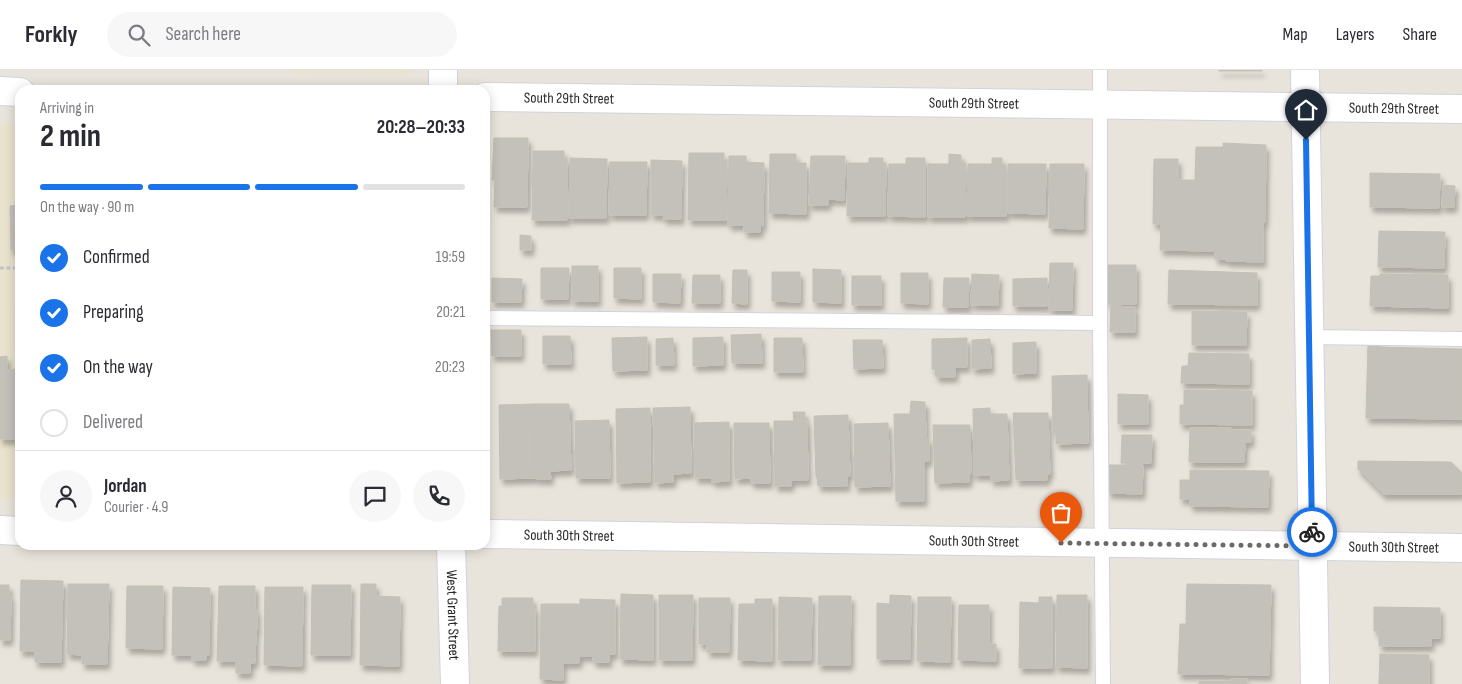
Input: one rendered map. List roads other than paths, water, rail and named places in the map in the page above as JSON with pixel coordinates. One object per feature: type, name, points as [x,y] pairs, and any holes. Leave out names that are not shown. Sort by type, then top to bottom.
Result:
[{"type":"street","points":[[442,70],[442,85]]},
{"type":"street","points":[[1305,70],[1315,684]]},
{"type":"street","points":[[0,91],[15,92]]},
{"type":"street","name":"South 29th Street","points":[[490,97],[1462,109]]},
{"type":"street","points":[[0,530],[15,531]]},
{"type":"street","name":"South 30th Street","points":[[490,534],[1462,548]]},
{"type":"street","name":"West Grant Street","points":[[451,550],[455,684]]},
{"type":"lane","points":[[1100,70],[1103,684]]},
{"type":"lane","points":[[490,318],[1100,324]]},
{"type":"lane","points":[[1309,337],[1462,339]]}]
